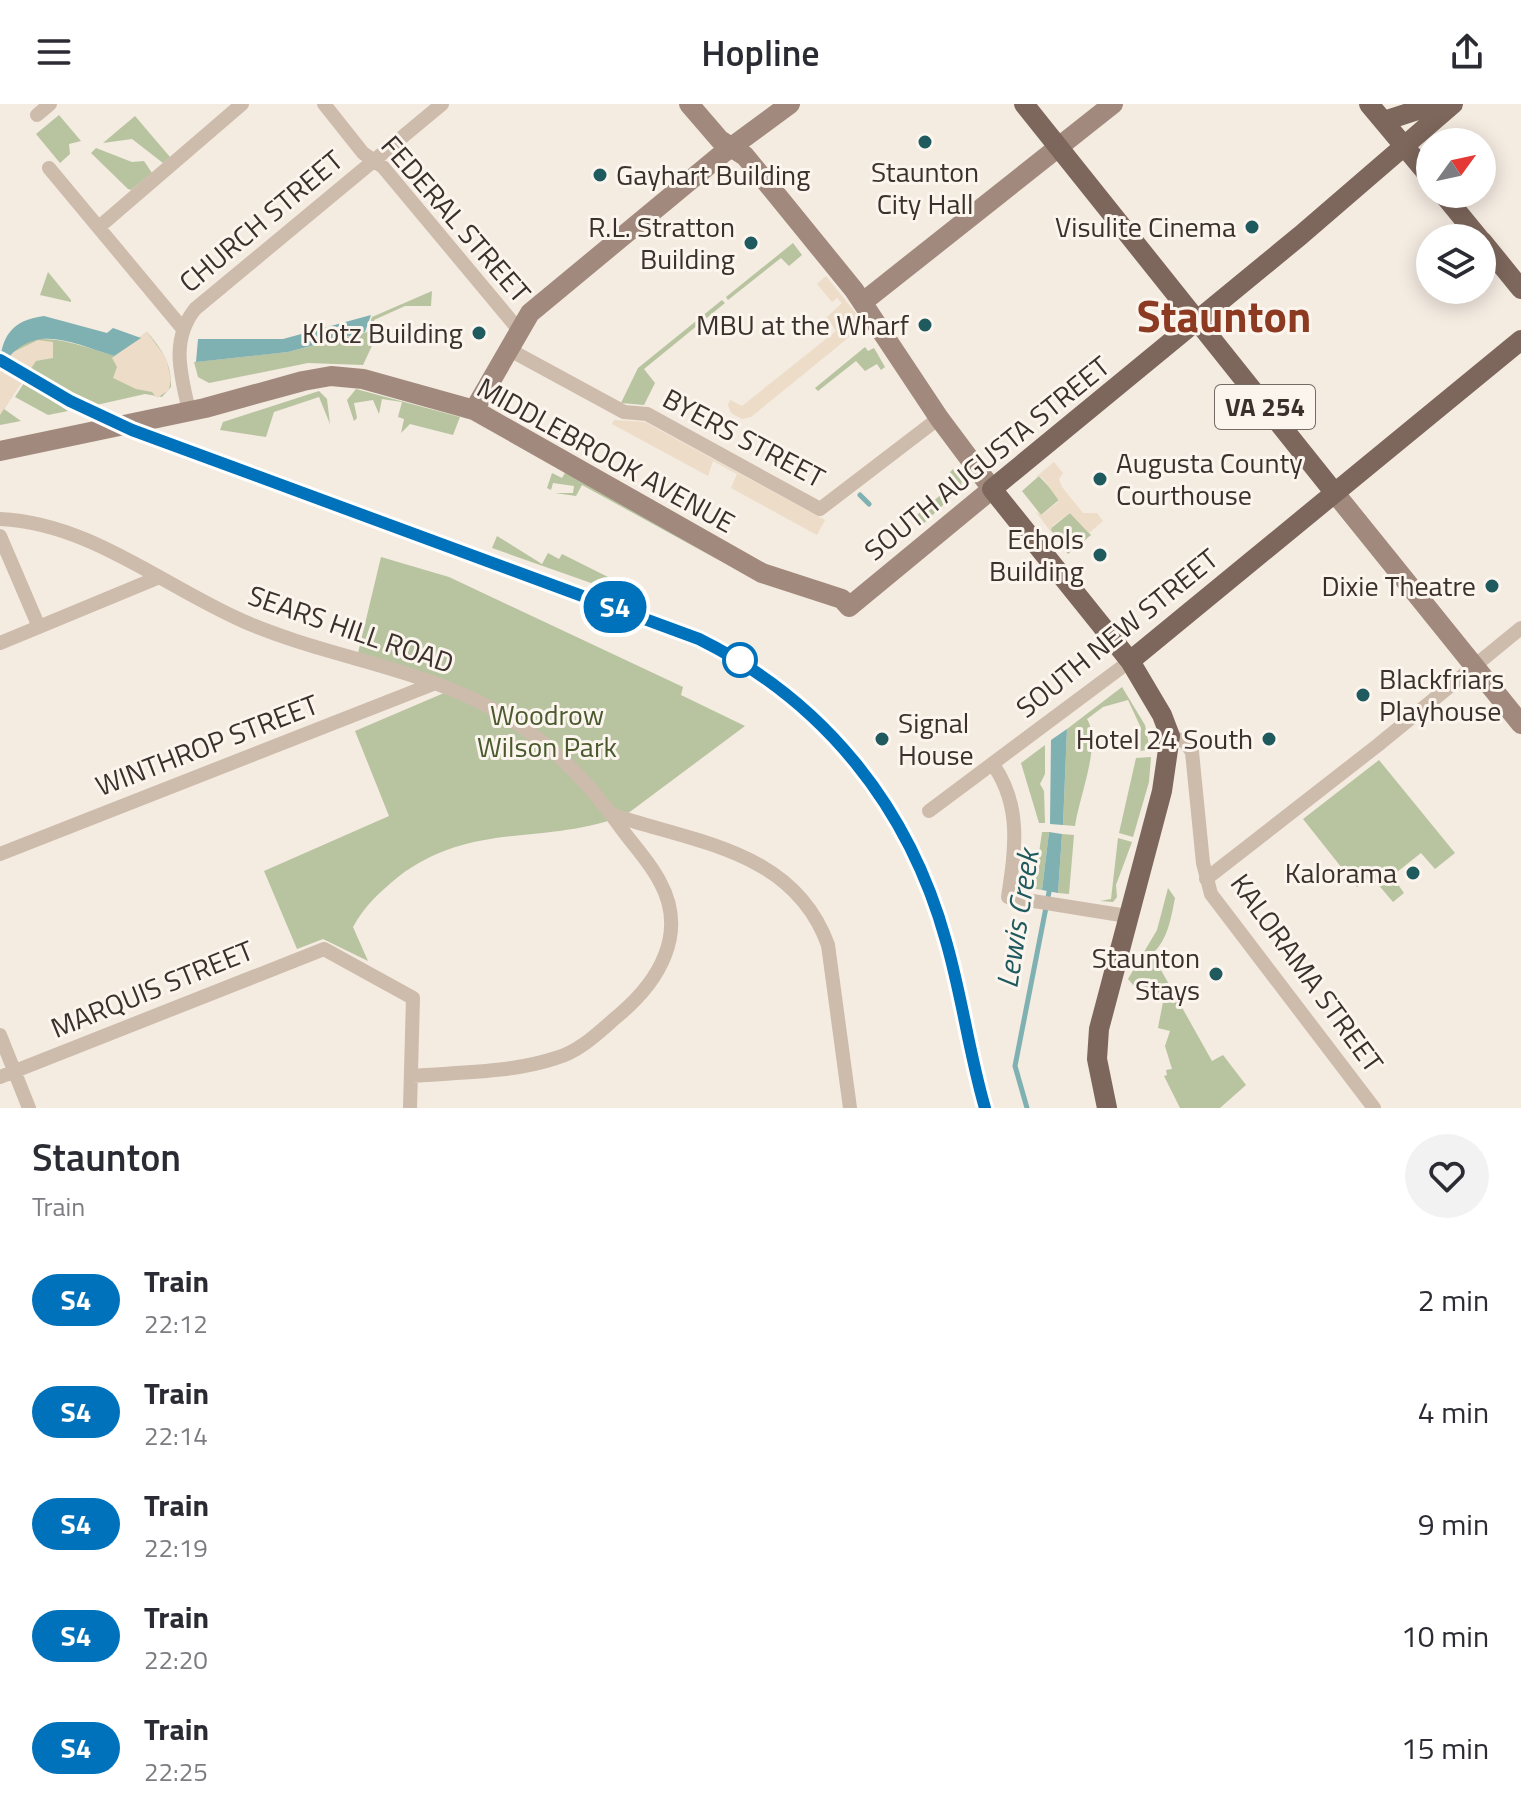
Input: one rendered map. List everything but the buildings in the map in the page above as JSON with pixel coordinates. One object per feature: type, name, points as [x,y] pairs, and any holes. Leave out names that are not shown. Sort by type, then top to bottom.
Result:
[{"type":"main road","points":[[689,104],[720,140],[745,156],[863,302],[939,418],[1130,661],[1162,715],[1170,736],[1164,782],[1127,916],[1098,1040],[1098,1070],[1107,1108]]},
{"type":"main road","points":[[474,410],[519,330],[542,302],[790,104]]},
{"type":"main road","name":"VA 254","points":[[1024,104],[1521,724]]},
{"type":"main road","points":[[863,302],[1113,104]]},
{"type":"main road","points":[[1369,104],[1416,160]]},
{"type":"main road","points":[[1384,121],[1436,104]]},
{"type":"main road","name":"SOUTH AUGUSTA STREET","points":[[849,607],[1406,147],[1453,104]]},
{"type":"main road","points":[[1455,208],[1468,224]]},
{"type":"main road","points":[[1496,258],[1521,289]]},
{"type":"main road","name":"SOUTH NEW STREET","points":[[1130,661],[1521,340]]},
{"type":"main road","name":"MIDDLEBROOK AVENUE","points":[[0,451],[189,411],[303,381],[337,376],[378,382],[474,410],[756,570],[842,599],[849,607]]},
{"type":"street","points":[[37,115],[50,104]]},
{"type":"street","points":[[99,227],[242,104]]},
{"type":"street","name":"FEDERAL STREET","points":[[324,104],[519,330]]},
{"type":"street","name":"CHURCH STREET","points":[[189,411],[179,360],[183,329],[209,296],[442,104]]},
{"type":"street","points":[[49,168],[183,329]]},
{"type":"street","name":"BYERS STREET","points":[[508,349],[624,412],[647,414],[820,509],[939,418]]},
{"type":"street","name":"SEARS HILL ROAD","points":[[0,519],[20,520],[72,533],[282,638],[433,684],[486,705],[527,730],[580,775],[613,815],[661,883],[669,907],[666,956],[646,992],[577,1048],[557,1058],[526,1066],[412,1076]]},
{"type":"street","points":[[0,536],[39,627]]},
{"type":"street","points":[[0,643],[157,578]]},
{"type":"street","points":[[1206,879],[1521,628]]},
{"type":"street","name":"SOUTH NEW STREET","points":[[929,811],[994,766],[1130,661]]},
{"type":"street","name":"WINTHROP STREET","points":[[0,854],[433,684]]},
{"type":"street","name":"KALORAMA STREET","points":[[1170,736],[1185,742],[1192,752],[1206,879],[1211,894],[1374,1108]]},
{"type":"street","points":[[994,766],[1002,777],[1017,836],[1008,897],[1127,916]]},
{"type":"street","points":[[613,815],[764,865],[797,891],[819,924],[828,945],[850,1108]]},
{"type":"street","name":"MARQUIS STREET","points":[[0,1077],[324,949],[413,998],[412,1076]]},
{"type":"street","points":[[0,1035],[29,1108]]},
{"type":"street","points":[[410,1108],[412,1076]]},
{"type":"green space","points":[[59,115],[81,141],[69,144],[70,154],[60,163],[36,134]]},
{"type":"green space","points":[[135,116],[170,157],[163,163],[132,139],[103,143]]},
{"type":"green space","points":[[96,148],[132,162],[144,161],[152,173],[131,190],[128,189],[91,153]]},
{"type":"green space","points":[[793,243],[802,255],[789,266],[781,258],[728,300],[726,297]]},
{"type":"green space","points":[[48,272],[71,300],[71,302],[40,295]]},
{"type":"green space","points":[[432,291],[431,306],[405,306],[374,320],[378,333],[363,365],[308,363],[209,383],[198,377],[194,362],[288,352],[367,332],[372,317]]},
{"type":"green space","points":[[722,300],[725,303],[644,369],[655,383],[644,405],[621,403],[638,368]]},
{"type":"green space","points":[[147,332],[161,350],[170,371],[171,387],[162,397],[145,394],[92,406],[30,372],[30,368],[4,409],[21,421],[0,425],[0,370],[7,354],[19,344],[50,339],[114,356]]},
{"type":"green space","points":[[865,347],[868,351],[874,348],[885,367],[881,370],[877,364],[865,371],[856,361],[818,391],[815,388]]},
{"type":"green space","points":[[24,383],[68,411],[48,415],[15,397]]},
{"type":"green space","points":[[356,389],[460,417],[453,435],[410,424],[401,433],[404,419],[398,417],[402,402],[382,399],[379,414],[373,400],[354,403],[357,418],[354,421],[347,400]]},
{"type":"green space","points":[[319,391],[327,399],[330,424],[319,397],[274,412],[266,437],[220,430],[223,422]]},
{"type":"green space","points":[[953,469],[962,480],[961,488],[919,528],[912,519],[956,482],[950,472]]},
{"type":"green space","points":[[566,471],[722,562],[582,485],[576,496],[555,493],[573,493],[574,486],[553,483],[551,490],[547,488],[552,473],[562,478]]},
{"type":"green space","points":[[1039,476],[1060,499],[1041,515],[1022,491]]},
{"type":"green space","points":[[1070,513],[1091,535],[1068,554],[1050,529]]},
{"type":"green space","points":[[497,536],[542,564],[548,553],[559,559],[562,554],[632,589],[628,596],[492,548]]},
{"type":"green space","name":"Woodrow Wilson Park","points":[[381,557],[449,577],[683,687],[681,695],[745,726],[627,814],[569,830],[483,840],[454,847],[426,859],[379,894],[353,927],[368,961],[323,939],[297,949],[264,871],[389,816],[355,731],[458,687],[358,653]]},
{"type":"green space","points":[[1122,687],[1145,725],[1150,750],[1137,751],[1141,728],[1128,700],[1103,707],[1087,719],[1092,742],[1088,771],[1075,826],[1063,825],[1067,729]]},
{"type":"green space","points":[[1045,745],[1045,774],[1040,784],[1044,791],[1045,823],[1039,823],[1021,763]]},
{"type":"green space","points":[[1151,757],[1149,782],[1133,837],[1119,833],[1136,758]]},
{"type":"green space","points":[[1379,760],[1455,853],[1435,869],[1421,853],[1392,876],[1404,893],[1393,902],[1371,876],[1357,887],[1303,819]]},
{"type":"green space","points":[[1042,832],[1049,832],[1042,890],[1030,888],[1025,880],[1035,881]]},
{"type":"green space","points":[[1062,834],[1074,835],[1069,894],[1058,893]]},
{"type":"green space","points":[[1118,838],[1132,842],[1116,885],[1117,897],[1113,902],[1100,901],[1111,899]]},
{"type":"green space","points":[[1168,888],[1175,898],[1170,921],[1162,942],[1152,954],[1212,1061],[1223,1055],[1246,1085],[1220,1108],[1180,1108],[1164,1076],[1167,1075],[1166,1070],[1172,1069],[1165,1046],[1170,1031],[1158,1028],[1163,1002],[1141,994],[1128,979],[1157,930]]},
{"type":"shaded area","points":[[826,276],[858,316],[859,329],[751,417],[742,419],[731,413],[730,400],[742,406],[836,331],[827,317],[842,303],[837,298],[832,302],[817,284]]},
{"type":"shaded area","points":[[147,332],[166,358],[171,379],[169,390],[157,398],[152,392],[136,389],[113,378],[117,367],[112,358]]},
{"type":"shaded area","points":[[38,340],[53,342],[53,358],[36,361],[0,415],[0,369],[9,354]]},
{"type":"shaded area","points":[[614,420],[645,422],[825,520],[817,535],[731,488],[737,474],[713,461],[708,476],[612,424]]},
{"type":"shaded area","points":[[1054,462],[1063,473],[1059,479],[1062,487],[1083,513],[1097,513],[1103,521],[1089,533],[1070,513],[1052,526],[1051,532],[1036,512],[1042,515],[1059,501],[1042,477],[1036,477]]},
{"type":"water","points":[[371,315],[365,332],[288,352],[196,362],[198,339],[283,339]]},
{"type":"water","points":[[44,316],[107,333],[113,328],[141,338],[114,356],[66,341],[38,340],[25,344],[0,369],[2,348],[10,332],[23,322]]},
{"type":"water","points":[[1067,729],[1063,825],[1050,824],[1051,740]]},
{"type":"water","points":[[1049,832],[1062,834],[1058,893],[1042,890]]},
{"type":"waterway","name":"Lewis Creek","points":[[860,495],[869,504]]},
{"type":"waterway","name":"Lewis Creek","points":[[1027,1108],[1015,1066],[1050,887]]},
{"type":"railway","points":[[0,360],[70,401],[132,430],[699,639],[785,694],[822,727],[855,763],[884,803],[909,846],[930,892],[946,941],[985,1108]]},
{"type":"train","name":"S4","points":[[0,360],[70,401],[172,447],[699,639],[737,658],[771,681],[802,705],[855,760],[908,839],[924,873],[947,943],[985,1108]]},
{"type":"place","name":"Staunton City Hall","points":[[925,142]]},
{"type":"place","name":"Gayhart Building","points":[[600,175]]},
{"type":"place","name":"Visulite Cinema","points":[[1252,227]]},
{"type":"place","name":"R.L. Stratton Building","points":[[751,243]]},
{"type":"place","name":"MBU at the Wharf","points":[[925,325]]},
{"type":"place","name":"Klotz Building","points":[[479,333]]},
{"type":"place","name":"Augusta County Courthouse","points":[[1100,479]]},
{"type":"place","name":"Echols Building","points":[[1100,555]]},
{"type":"place","name":"Dixie Theatre","points":[[1492,586]]},
{"type":"place","name":"Blackfriars Playhouse","points":[[1363,695]]},
{"type":"place","name":"Signal House","points":[[882,739]]},
{"type":"place","name":"Hotel 24 South","points":[[1269,739]]},
{"type":"place","name":"Kalorama","points":[[1413,873]]},
{"type":"place","name":"Staunton Stays","points":[[1216,974]]},
{"type":"district","name":"Staunton","points":[[1224,317]]}]
